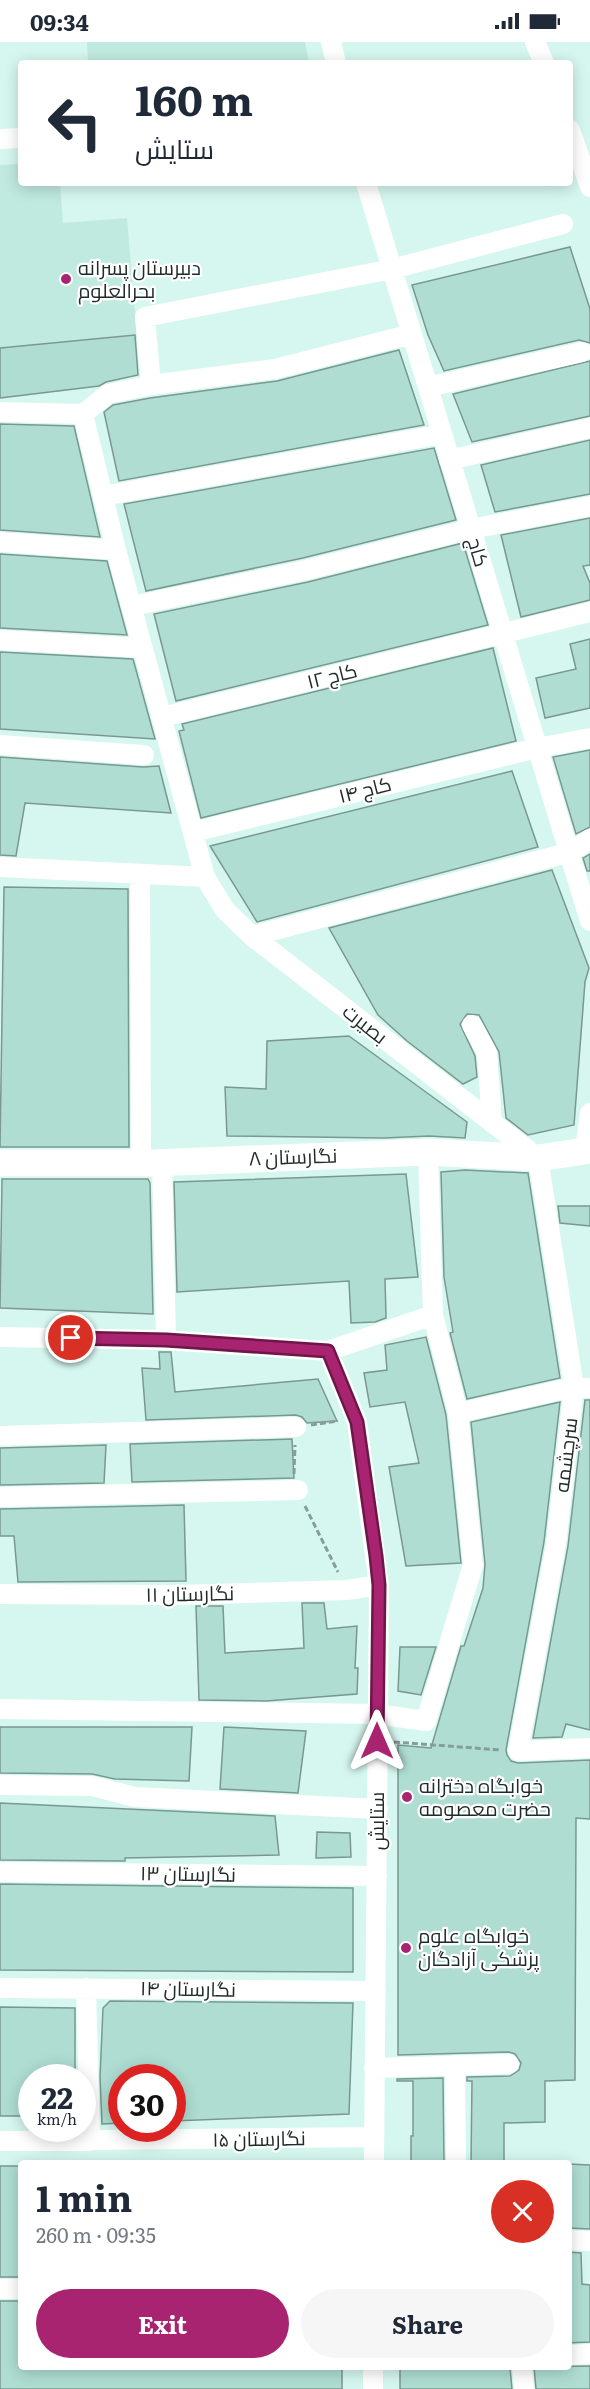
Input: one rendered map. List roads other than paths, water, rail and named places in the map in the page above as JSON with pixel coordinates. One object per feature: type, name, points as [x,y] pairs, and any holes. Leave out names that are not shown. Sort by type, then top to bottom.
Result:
[{"type":"street","points":[[331,42],[335,60]]},
{"type":"street","points":[[535,42],[543,60]]},
{"type":"street","points":[[0,139],[18,138]]},
{"type":"street","points":[[573,139],[590,188]]},
{"type":"street","name":"کاج","points":[[367,186],[502,635],[571,852],[590,921]]},
{"type":"street","points":[[151,385],[145,317],[392,270],[563,224]]},
{"type":"street","points":[[0,412],[83,414],[108,394],[151,385],[275,369],[412,334]]},
{"type":"street","points":[[428,387],[582,352]]},
{"type":"street","name":"بصیرت","points":[[83,414],[116,550],[205,877],[225,910],[252,936],[538,1158]]},
{"type":"street","points":[[449,460],[590,428]]},
{"type":"street","points":[[103,496],[442,434]]},
{"type":"street","points":[[132,606],[306,570],[471,529],[590,506]]},
{"type":"street","points":[[0,542],[116,550]]},
{"type":"street","name":"کاج ۱۲","points":[[162,717],[590,612]]},
{"type":"street","points":[[0,640],[143,648]]},
{"type":"street","name":"کاج ۱۴","points":[[193,832],[537,748],[590,738]]},
{"type":"street","points":[[0,745],[144,755]]},
{"type":"street","points":[[252,936],[571,852],[590,839]]},
{"type":"street","points":[[0,867],[205,877]]},
{"type":"street","points":[[140,874],[152,1162],[166,1340]]},
{"type":"street","points":[[472,1025],[487,1053],[492,1123]]},
{"type":"street","points":[[588,1149],[590,1113]]},
{"type":"street","name":"نگارستان ۸","points":[[0,1163],[152,1162],[428,1152],[538,1158],[588,1149]]},
{"type":"street","points":[[0,1709],[377,1714],[426,1721],[473,1565],[458,1413],[434,1315],[428,1152]]},
{"type":"street","name":"سرچشمه","points":[[538,1158],[582,1388],[518,1751],[590,1748]]},
{"type":"street","points":[[0,1337],[166,1340],[328,1351],[434,1315]]},
{"type":"street","name":"ستایش","points":[[328,1351],[357,1422],[379,1585],[374,2160]]},
{"type":"street","points":[[458,1413],[582,1388]]},
{"type":"street","points":[[0,1436],[296,1427]]},
{"type":"street","points":[[0,1497],[298,1490]]},
{"type":"street","name":"نگارستان ۱۱","points":[[0,1594],[176,1595],[347,1590],[379,1585]]},
{"type":"street","points":[[0,1785],[92,1786],[135,1797],[378,1809]]},
{"type":"street","name":"نگارستان ۱۳","points":[[0,1872],[377,1876]]},
{"type":"street","name":"نگارستان ۱۴","points":[[0,1988],[376,1991]]},
{"type":"street","points":[[86,1988],[88,2064]]},
{"type":"street","points":[[374,2068],[509,2064]]},
{"type":"street","points":[[455,2065],[456,2160]]},
{"type":"street","name":"نگارستان ۱۵","points":[[96,2141],[374,2137]]},
{"type":"street","name":"نگارستان ۱۵","points":[[0,2141],[18,2141]]},
{"type":"street","points":[[572,2240],[590,2241]]},
{"type":"street","points":[[0,2289],[18,2289]]},
{"type":"street","points":[[572,2355],[590,2354]]},
{"type":"street","points":[[373,2370],[373,2389]]},
{"type":"street","points":[[522,2370],[524,2389]]},
{"type":"place","name":"دبیرستان پسرانه بحرالعلوم","points":[[66,279]]},
{"type":"place","name":"خوابگاه دخترانه حضرت معصومه","points":[[407,1797]]},
{"type":"place","name":"خوابگاه علوم پزشکی آزادگان","points":[[406,1948]]}]
